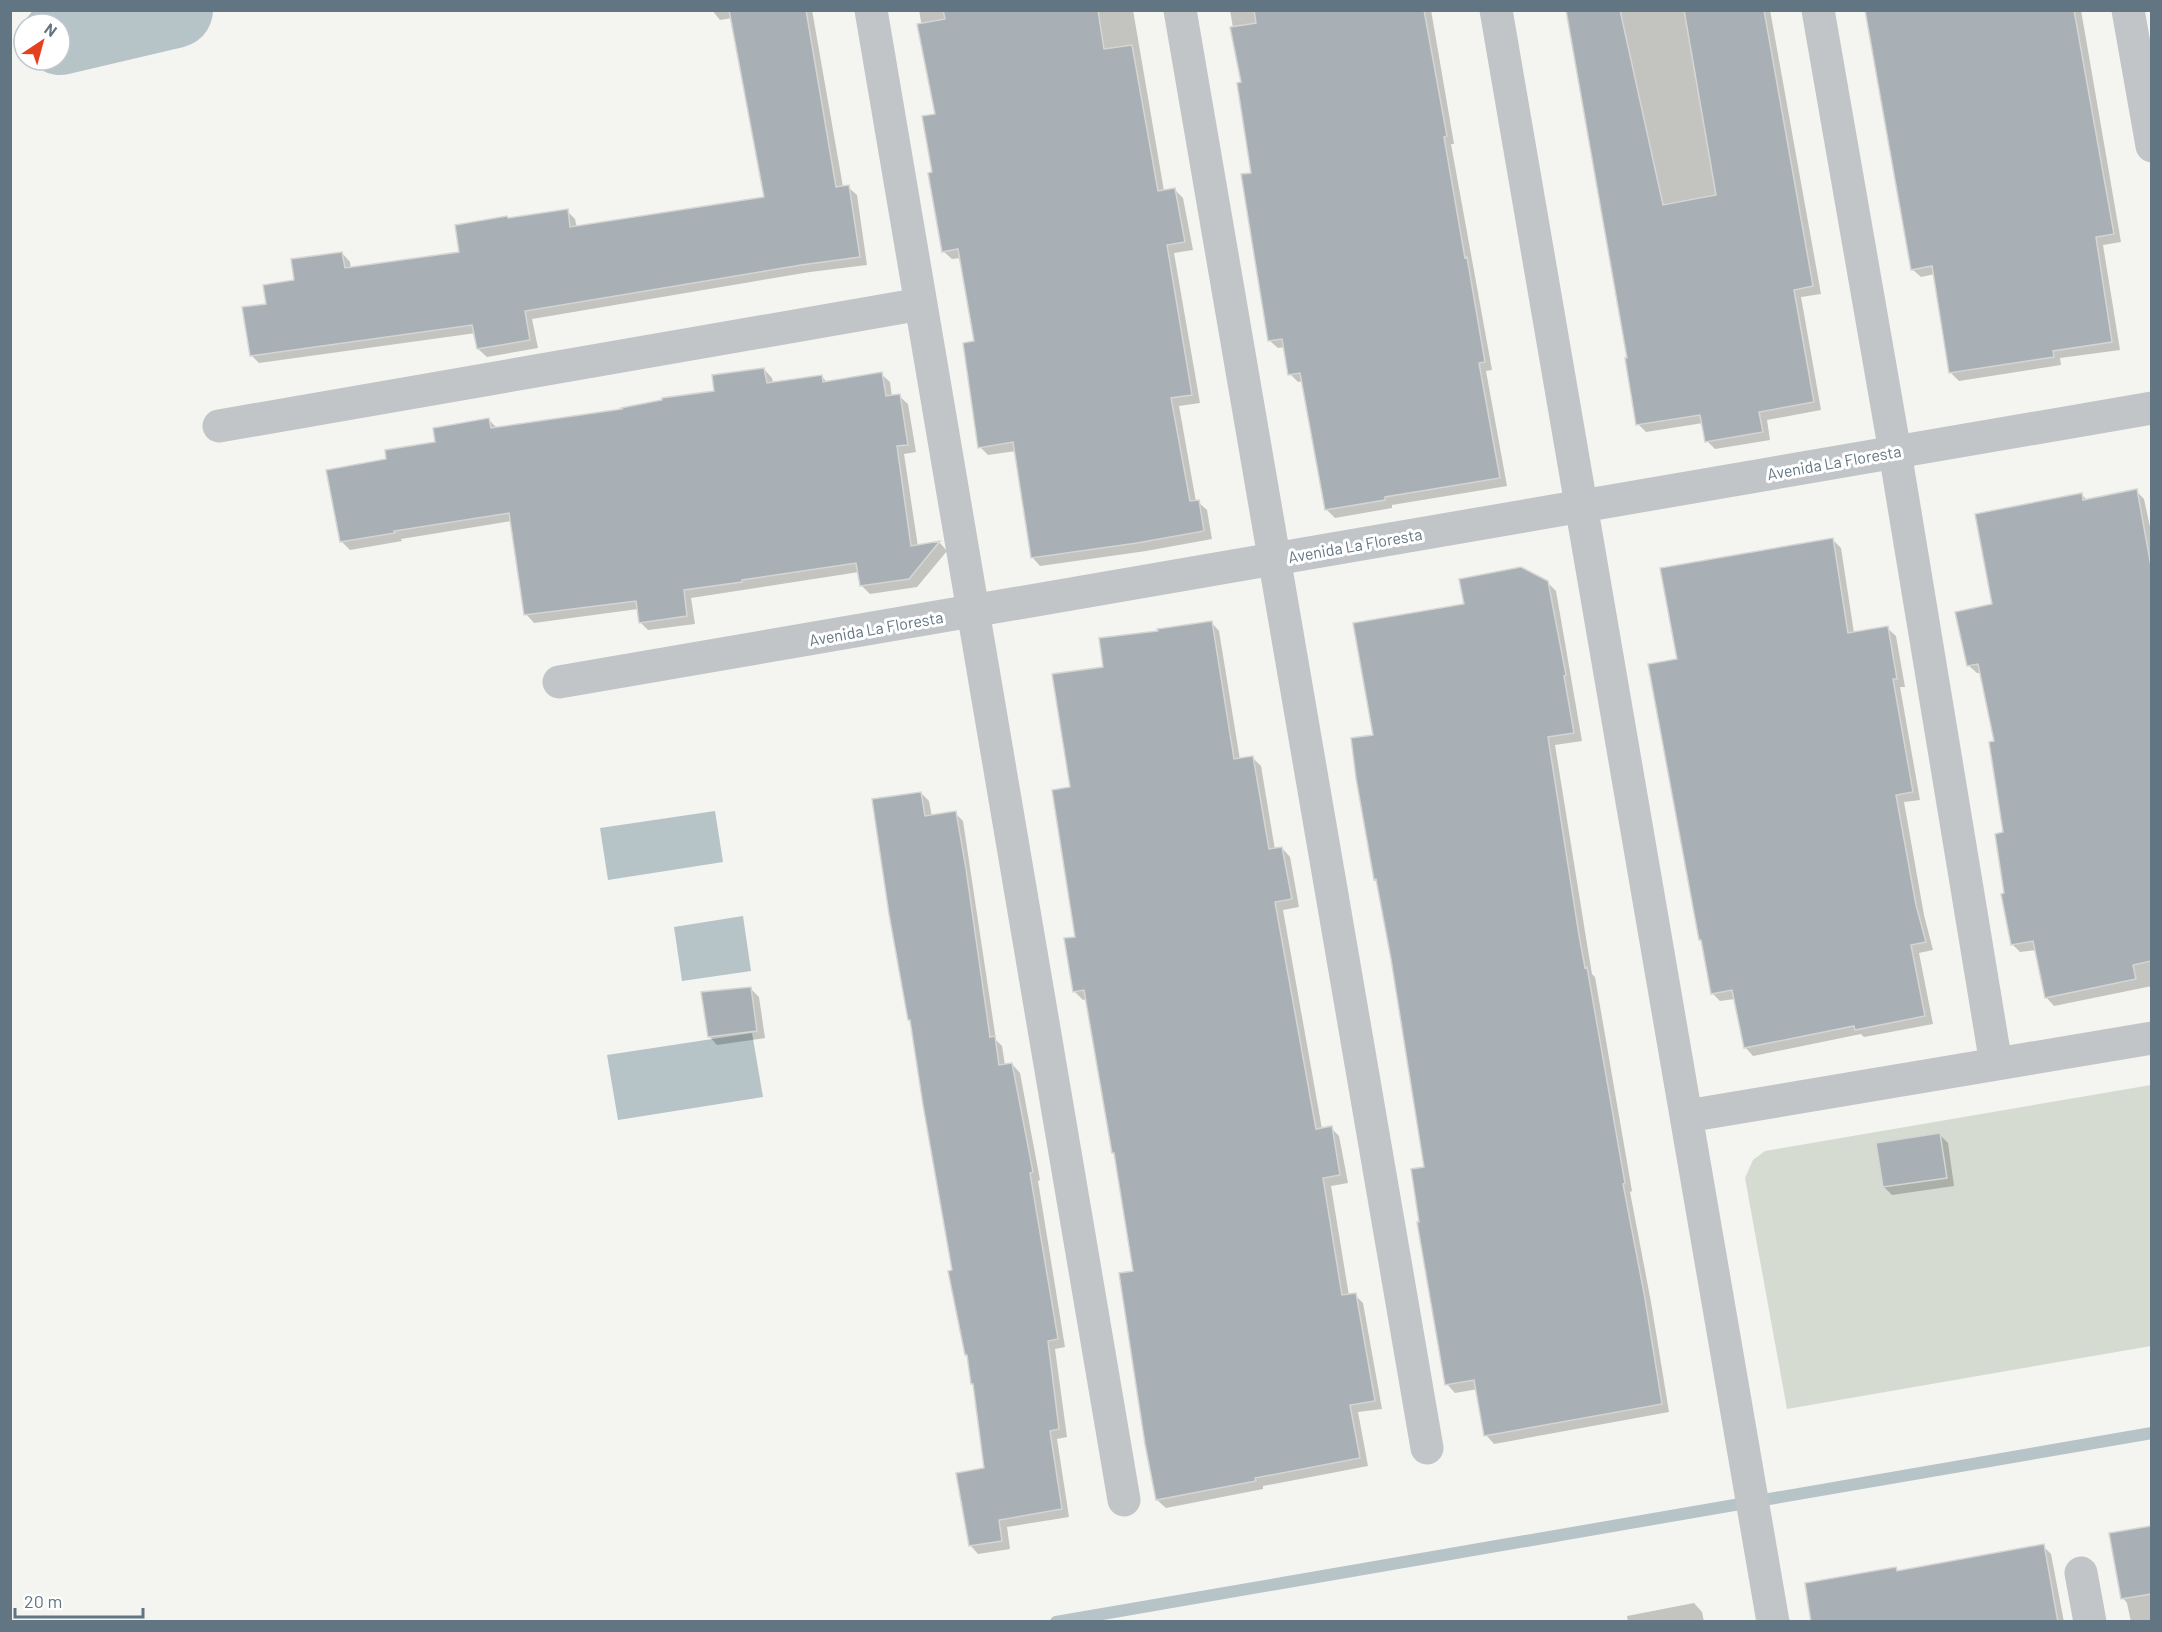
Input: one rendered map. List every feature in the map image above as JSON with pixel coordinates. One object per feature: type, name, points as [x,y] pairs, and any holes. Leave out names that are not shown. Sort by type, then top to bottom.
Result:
[{"type":"street","points":[[872,10],[1124,1500]]},
{"type":"street","points":[[1180,10],[1427,1448]]},
{"type":"street","points":[[1496,10],[1773,1622]]},
{"type":"street","points":[[1818,10],[1895,452],[1996,1064]]},
{"type":"street","points":[[2128,10],[2151,146]]},
{"type":"street","points":[[219,426],[921,304]]},
{"type":"street","name":"Avenida La Floresta","points":[[559,682],[2151,408]]},
{"type":"street","points":[[1687,1116],[2151,1038]]},
{"type":"street","points":[[2081,1573],[2090,1622]]},
{"type":"shaded area","points":[[715,811],[723,862],[608,880],[600,828]]},
{"type":"shaded area","points":[[743,916],[751,971],[682,981],[674,927]]},
{"type":"shaded area","points":[[752,1033],[763,1097],[618,1120],[607,1055]]},
{"type":"shaded area","points":[[2151,1085],[2151,1346],[1787,1409],[1745,1178],[1753,1160],[1765,1151]]},
{"type":"building","points":[[729,10],[806,10],[836,187],[849,185],[860,257],[525,311],[530,340],[477,349],[472,325],[250,356],[242,307],[266,304],[263,285],[294,280],[291,259],[342,252],[345,268],[459,252],[455,225],[507,216],[508,218],[568,209],[570,227],[764,197]]},
{"type":"building","points":[[943,10],[1098,10],[1104,49],[1132,45],[1158,191],[1175,188],[1185,242],[1167,245],[1192,395],[1171,398],[1190,501],[1199,500],[1204,531],[1031,558],[1013,442],[978,448],[963,343],[974,341],[958,249],[942,252],[928,173],[932,172],[922,116],[935,114],[917,24],[945,19]]},
{"type":"building","points":[[1254,10],[1424,10],[1447,136],[1444,137],[1485,362],[1479,363],[1500,478],[1385,497],[1385,500],[1325,510],[1300,373],[1288,375],[1282,339],[1268,341],[1241,174],[1251,173],[1237,83],[1241,82],[1230,27],[1256,23]]},
{"type":"building","points":[[1566,10],[1620,10],[1663,205],[1716,195],[1684,10],[1764,10],[1813,286],[1794,290],[1814,402],[1759,412],[1763,432],[1705,442],[1700,415],[1636,425],[1625,358],[1627,358]]},
{"type":"building","points":[[1865,10],[2074,10],[2114,234],[2096,237],[2112,342],[2053,351],[2054,357],[1949,373],[1932,266],[1911,270]]},
{"type":"building","points":[[764,368],[767,383],[822,375],[823,382],[882,372],[886,396],[900,394],[908,445],[897,446],[911,546],[940,541],[909,579],[860,586],[856,563],[742,580],[742,582],[684,590],[687,616],[639,623],[636,601],[524,615],[509,513],[340,542],[326,470],[386,459],[385,450],[435,442],[433,428],[489,418],[491,428],[622,409],[662,400],[662,398],[714,391],[712,375]]},
{"type":"building","points":[[2137,489],[2151,566],[2151,961],[2133,965],[2136,979],[2045,998],[2033,941],[2011,945],[2001,894],[2004,893],[1995,834],[2003,832],[1989,742],[1994,741],[1978,664],[1967,666],[1955,612],[1992,604],[1975,514],[2082,493],[2083,500]]},
{"type":"building","points":[[1833,538],[1848,633],[1888,626],[1897,679],[1893,679],[1913,792],[1896,795],[1916,905],[1926,942],[1911,945],[1925,1016],[1855,1030],[1854,1026],[1744,1048],[1732,990],[1711,994],[1648,664],[1677,659],[1660,568]]},
{"type":"building","points":[[1521,567],[1548,581],[1566,675],[1564,676],[1574,733],[1548,737],[1579,935],[1585,968],[1587,967],[1662,1404],[1484,1436],[1474,1380],[1445,1385],[1417,1222],[1419,1222],[1411,1169],[1424,1167],[1391,959],[1376,879],[1374,880],[1351,738],[1373,735],[1353,623],[1464,604],[1459,579]]},
{"type":"building","points":[[1212,621],[1234,759],[1253,756],[1269,849],[1282,847],[1292,899],[1275,902],[1316,1129],[1332,1126],[1340,1175],[1323,1178],[1342,1295],[1356,1293],[1375,1401],[1350,1405],[1360,1458],[1156,1500],[1145,1444],[1119,1273],[1133,1271],[1114,1153],[1112,1153],[1084,990],[1073,992],[1064,938],[1075,937],[1052,790],[1070,787],[1052,674],[1103,667],[1099,638],[1158,631],[1157,629]]},
{"type":"building","points":[[921,792],[925,816],[956,811],[990,1037],[995,1036],[999,1065],[1012,1063],[1033,1172],[1030,1173],[1058,1339],[1048,1341],[1059,1429],[1050,1431],[1062,1509],[999,1520],[1002,1541],[969,1546],[956,1473],[984,1468],[973,1384],[971,1384],[967,1355],[965,1355],[948,1271],[952,1270],[910,1020],[908,1020],[889,914],[872,799]]},
{"type":"building","points":[[751,987],[757,1031],[708,1037],[701,992]]},
{"type":"building","points":[[1940,1133],[1947,1178],[1883,1187],[1876,1143]]},
{"type":"building","points":[[2151,1526],[2151,1594],[2121,1599],[2109,1533]]},
{"type":"building","points":[[2044,1544],[2058,1622],[1811,1622],[1805,1583],[1896,1567],[1897,1571]]},
{"type":"waterway","points":[[72,34],[175,10]]},
{"type":"waterway","points":[[1056,1622],[2152,1433]]}]
